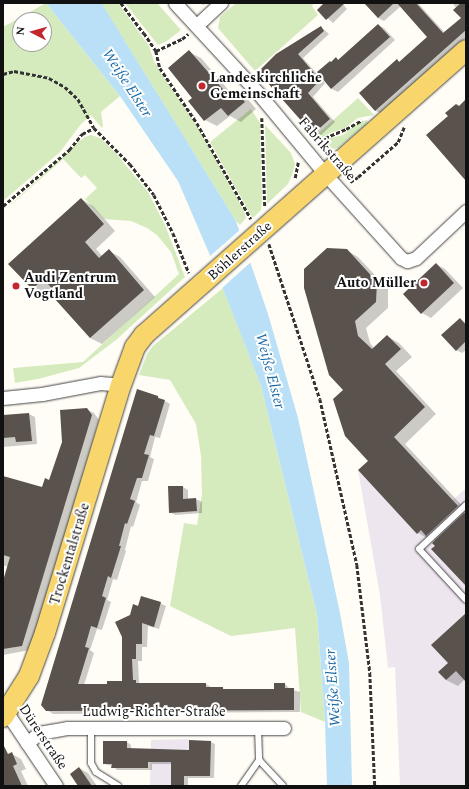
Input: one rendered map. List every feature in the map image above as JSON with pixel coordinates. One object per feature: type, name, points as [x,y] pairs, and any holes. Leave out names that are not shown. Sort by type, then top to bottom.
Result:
[{"type":"main road","name":"Böhlerstraße","points":[[121,385],[129,360],[144,335],[196,281],[255,227],[326,175],[466,50]]},
{"type":"main road","name":"Trockentalstraße","points":[[4,712],[29,676],[46,633],[121,385]]},
{"type":"street","name":"Fabrikstraße","points":[[176,3],[262,98],[326,175],[401,258],[407,261],[416,258],[466,211]]},
{"type":"street","points":[[197,25],[221,3]]},
{"type":"street","points":[[3,398],[42,394],[100,383],[121,385]]},
{"type":"street","name":"Dürerstraße","points":[[4,712],[56,786]]},
{"type":"street","name":"Ludwig-Richter-Straße","points":[[27,743],[39,733],[53,729],[91,727],[284,728]]},
{"type":"lane","points":[[466,505],[419,549],[466,600]]},
{"type":"lane","points":[[91,727],[91,763],[96,772],[118,786]]},
{"type":"lane","points":[[241,786],[259,760],[258,728]]},
{"type":"lane","points":[[259,760],[283,786]]},
{"type":"path","points":[[121,3],[156,51],[160,68],[197,123],[255,227]]},
{"type":"path","points":[[156,51],[182,39],[197,25]]},
{"type":"path","points":[[3,74],[14,71],[49,78],[65,87],[78,99],[94,128],[130,164],[154,195],[196,281]]},
{"type":"path","points":[[262,98],[265,210]]},
{"type":"path","points":[[349,182],[358,177],[398,142],[405,126]]},
{"type":"path","points":[[3,206],[69,150],[82,134],[94,128]]},
{"type":"path","points":[[277,271],[320,400],[357,565],[370,673],[375,786]]},
{"type":"shaded area","points":[[358,470],[417,533],[466,488],[466,786],[400,786],[395,667],[388,668],[380,595]]},
{"type":"shaded area","points":[[189,739],[189,762],[184,762],[183,786],[150,786],[151,740]]},
{"type":"green space","points":[[46,3],[120,96],[101,112],[102,128],[91,115],[81,124],[60,152],[3,201],[3,27],[12,22],[12,52],[52,52],[52,12],[30,12]]},
{"type":"green space","points":[[101,3],[118,3],[149,46],[154,61],[162,75],[198,127],[244,211],[246,218],[240,225],[236,221]]},
{"type":"green space","points":[[125,3],[157,3],[181,30],[167,41],[158,45]]},
{"type":"green space","points":[[236,3],[314,3],[312,6],[318,15],[255,71],[218,28],[220,17]]},
{"type":"green space","points":[[358,98],[374,115],[358,118],[345,128],[321,138],[317,139],[314,137]]},
{"type":"green space","points":[[251,109],[260,123],[262,201],[261,210],[254,217],[252,217],[210,142]]},
{"type":"green space","points":[[367,120],[368,123],[338,148],[332,149],[323,147],[324,140],[343,135],[356,124]]},
{"type":"green space","points":[[265,125],[291,153],[295,164],[288,184],[267,204]]},
{"type":"green space","points":[[91,135],[100,138],[114,151],[148,192],[165,225],[185,277],[116,340],[79,368],[38,379],[15,383],[13,368],[83,362],[179,274],[171,252],[157,235],[147,228],[131,221],[104,219],[85,199],[97,188],[85,175],[81,178],[63,159],[3,212],[77,143],[85,137]]},
{"type":"green space","points":[[223,288],[261,386],[317,614],[325,722],[301,712],[295,628],[231,636],[170,606],[184,523],[197,525],[202,494],[201,456],[196,424],[170,380],[139,375],[147,354],[153,346]]},
{"type":"water","name":"Weiße Elster","points":[[46,3],[102,4],[236,221],[268,314],[298,418],[340,613],[349,663],[352,786],[327,786],[325,722],[317,614],[261,386],[209,253],[178,181],[120,96]]},
{"type":"pier","points":[[241,229],[252,261],[221,289],[209,257]]},
{"type":"building","points":[[324,3],[345,3],[326,20],[317,10]]},
{"type":"building","points":[[364,3],[394,3],[378,18]]},
{"type":"building","points":[[397,3],[416,3],[443,33],[461,18],[453,10],[461,3],[466,3],[466,30],[375,111],[359,93],[397,59],[399,62],[427,37]]},
{"type":"building","points":[[378,24],[390,37],[331,89],[317,72],[336,57],[338,60]]},
{"type":"building","points":[[321,26],[324,31],[298,54],[320,80],[308,93],[330,119],[313,134],[258,72],[276,54]]},
{"type":"building","name":"Landeskirchliche Gemeinschaft","points":[[189,50],[228,95],[234,90],[245,102],[228,116],[221,108],[204,121],[188,101],[192,98],[168,68]]},
{"type":"building","points":[[466,99],[466,181],[426,135],[448,116],[445,113],[456,104],[459,106]]},
{"type":"building","points":[[81,198],[104,224],[85,242],[99,258],[109,249],[144,290],[90,338],[54,298],[57,295],[44,279],[32,289],[8,264]]},
{"type":"building","points":[[327,248],[347,249],[377,282],[376,302],[355,321],[358,336],[372,349],[387,335],[401,349],[385,364],[425,407],[394,437],[458,506],[426,536],[421,530],[417,534],[358,470],[368,461],[345,436],[333,399],[343,390],[329,375],[304,288],[304,269]]},
{"type":"building","points":[[436,263],[454,283],[421,314],[403,294]]},
{"type":"building","points":[[460,318],[466,325],[466,341],[456,351],[441,335]]},
{"type":"building","points":[[137,389],[165,400],[154,436],[150,435],[144,454],[149,455],[142,478],[137,478],[130,499],[135,501],[127,524],[125,523],[119,546],[121,546],[111,578],[108,576],[102,596],[106,598],[97,628],[91,626],[85,647],[89,648],[78,684],[107,684],[107,681],[122,681],[122,637],[115,622],[130,615],[133,604],[138,606],[141,596],[161,602],[154,627],[142,623],[142,644],[136,644],[136,659],[132,659],[133,680],[136,680],[136,683],[206,683],[206,687],[223,687],[223,689],[274,689],[274,683],[285,683],[285,688],[294,688],[294,710],[46,711],[41,705]]},
{"type":"building","points":[[87,408],[92,415],[22,646],[3,649],[3,581],[10,557],[3,555],[3,476],[42,487],[45,478],[49,480],[62,442],[60,410]]},
{"type":"building","points":[[29,413],[32,441],[16,442],[15,437],[3,438],[3,415]]},
{"type":"building","points":[[168,486],[183,486],[183,499],[196,498],[197,511],[169,513]]},
{"type":"building","points":[[464,513],[466,514],[466,586],[431,549],[435,546],[432,543]]},
{"type":"building","points":[[466,613],[466,682],[456,671],[446,680],[438,672],[448,663],[431,645]]},
{"type":"building","points":[[189,740],[211,741],[210,776],[184,776],[184,786],[171,786],[171,762],[148,762],[148,768],[111,768],[112,764],[103,764],[103,741],[127,741],[127,748],[189,750]]},
{"type":"building","points":[[3,744],[8,754],[12,752],[17,764],[13,766],[22,786],[3,786]]},
{"type":"building","points":[[79,767],[92,786],[78,786],[70,774]]},
{"type":"place","name":"Landeskirchliche Gemeinschaft","points":[[202,86]]},
{"type":"place","name":"Auto Müller","points":[[424,283]]},
{"type":"place","name":"Audi Zentrum Vogtland","points":[[16,286]]}]
